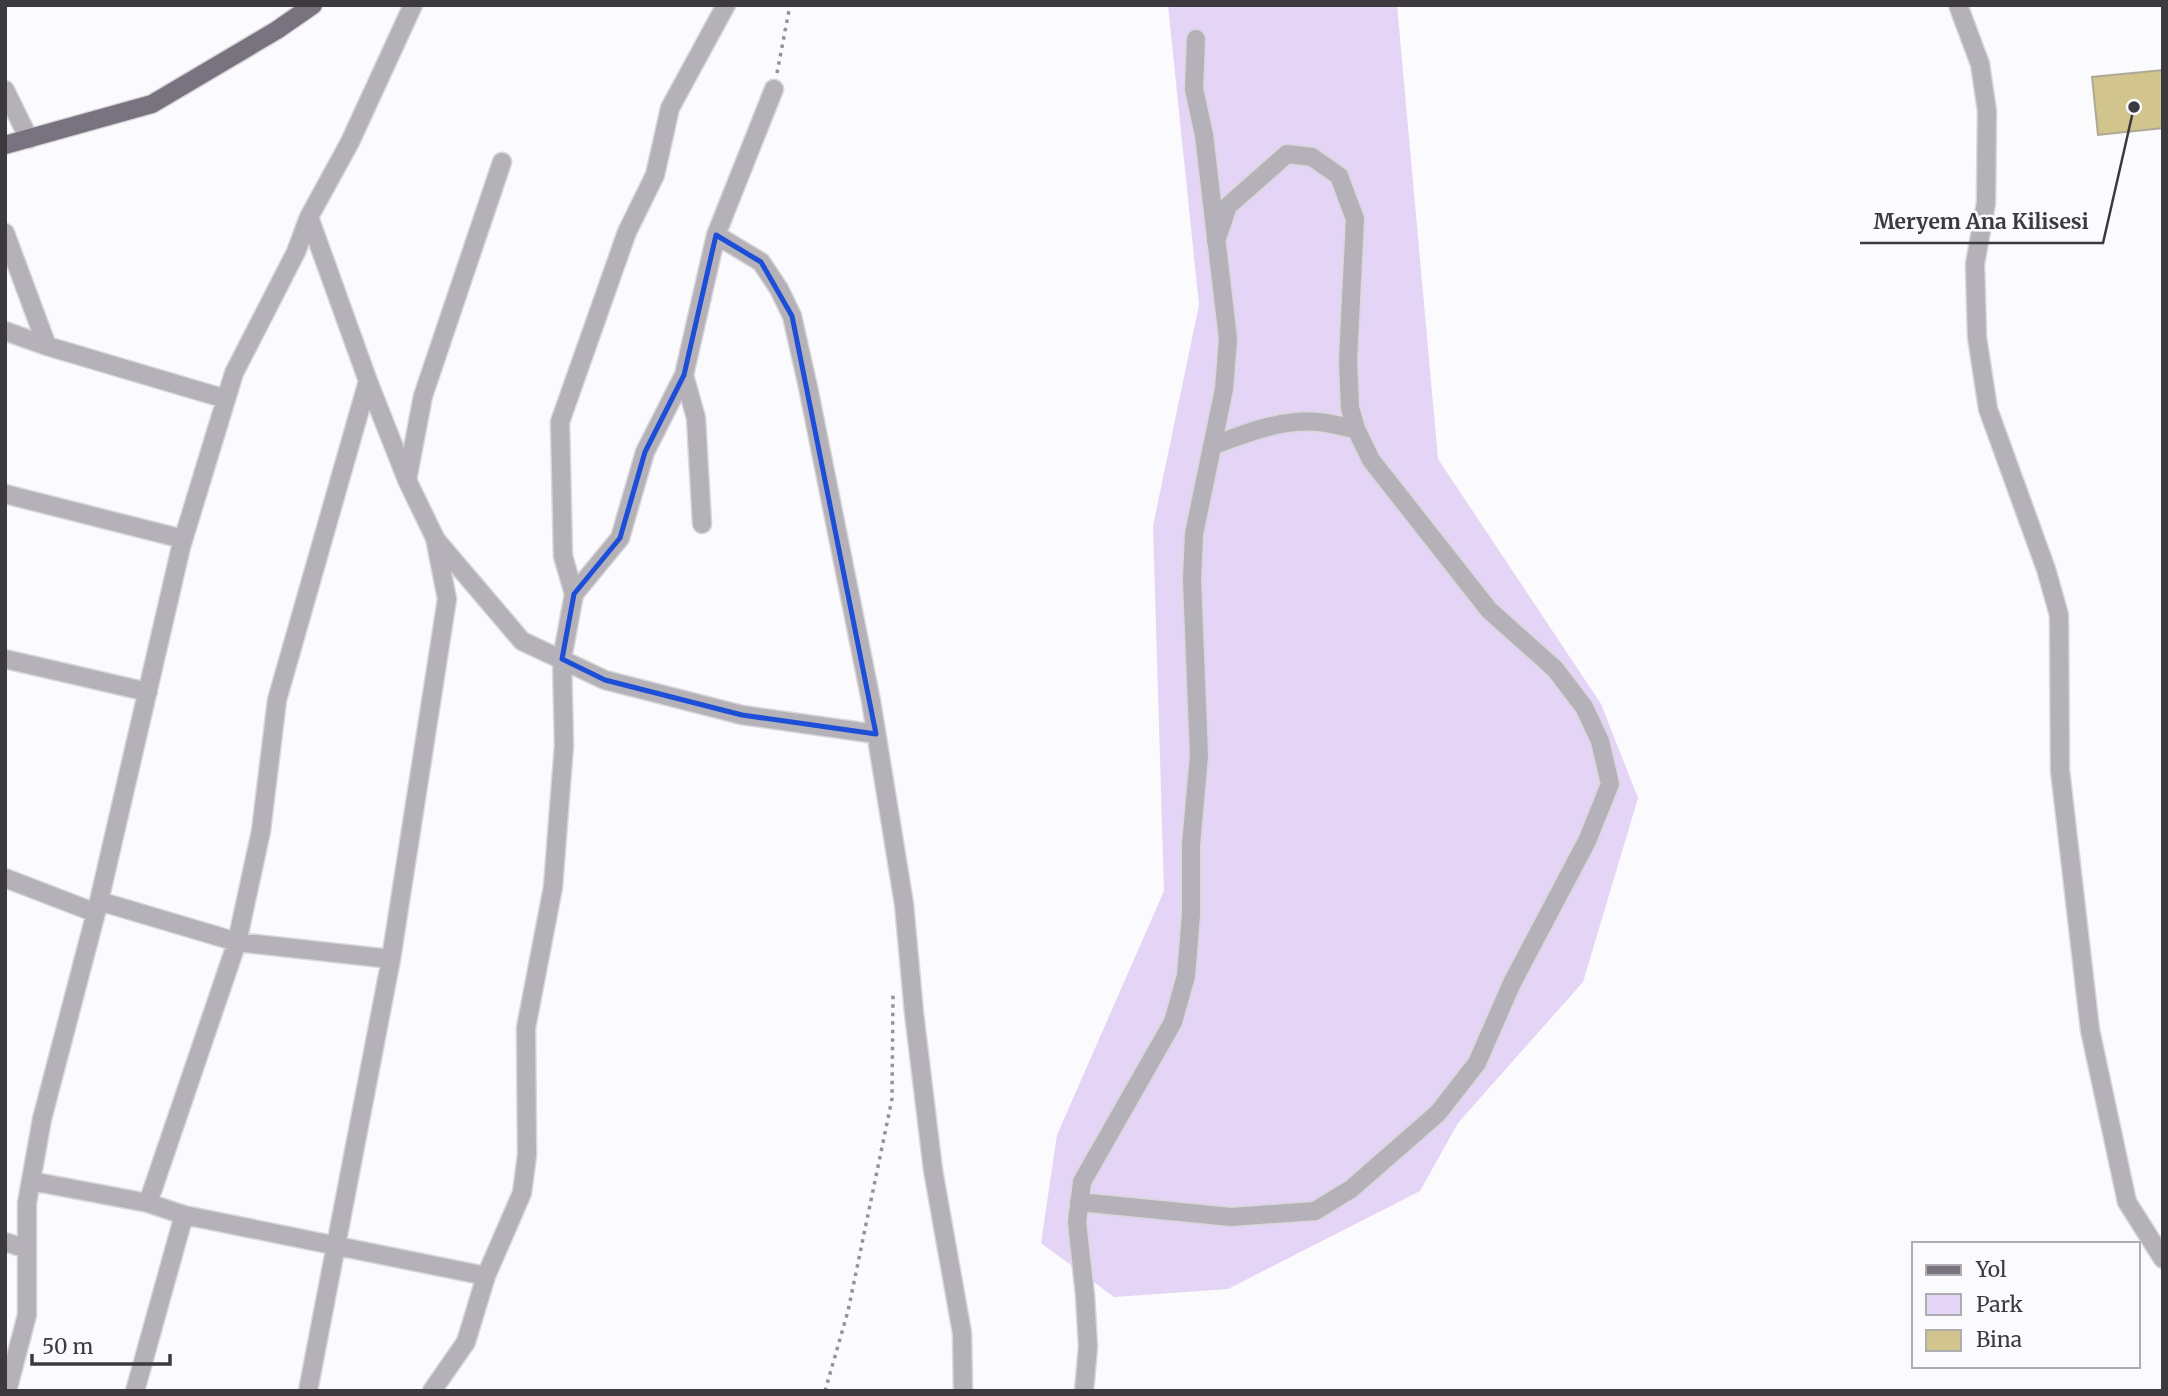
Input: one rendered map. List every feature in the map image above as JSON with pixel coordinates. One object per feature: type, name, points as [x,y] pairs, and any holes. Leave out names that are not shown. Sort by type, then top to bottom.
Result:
[{"type":"main road","points":[[5,145],[152,104],[277,30],[313,5]]},
{"type":"street","points":[[7,1391],[27,1315],[27,1203],[42,1119],[98,907],[183,539],[234,373],[296,252],[309,217],[350,142],[412,5]]},
{"type":"street","points":[[432,1391],[466,1342],[486,1276],[522,1193],[527,1155],[526,1028],[552,887],[564,746],[562,659],[574,594],[563,556],[560,422],[627,232],[655,175],[670,108],[726,5]]},
{"type":"street","points":[[1958,5],[1980,64],[1987,111],[1986,203],[1975,264],[1977,337],[1988,409],[2046,569],[2059,615],[2060,770],[2090,1030],[2127,1202],[2163,1259]]},
{"type":"street","points":[[1084,1391],[1088,1347],[1086,1294],[1077,1222],[1082,1182],[1173,1022],[1186,976],[1191,915],[1191,845],[1199,756],[1192,580],[1194,534],[1224,389],[1228,339],[1204,135],[1194,89],[1196,39]]},
{"type":"street","points":[[574,594],[621,538],[645,452],[684,375],[716,235],[774,89]]},
{"type":"street","points":[[5,90],[29,139]]},
{"type":"street","points":[[1079,1202],[1231,1217],[1315,1211],[1351,1189],[1438,1114],[1477,1063],[1511,983],[1587,842],[1610,784],[1600,741],[1584,707],[1555,669],[1489,610],[1371,460],[1356,429],[1350,408],[1348,360],[1355,219],[1339,176],[1311,157],[1287,154],[1228,206],[1216,241]]},
{"type":"street","points":[[408,480],[423,396],[502,162]]},
{"type":"street","points":[[308,1391],[391,959],[447,598],[435,538],[368,381],[309,217]]},
{"type":"street","points":[[5,233],[47,346]]},
{"type":"street","points":[[716,235],[761,262],[792,316],[808,387],[876,734],[904,904],[933,1170],[962,1333],[963,1391]]},
{"type":"street","points":[[5,331],[226,399]]},
{"type":"street","points":[[684,375],[696,418],[702,524]]},
{"type":"street","points":[[148,1203],[237,942],[261,831],[277,700],[368,381]]},
{"type":"street","points":[[1212,446],[1248,432],[1282,424],[1318,422],[1356,429]]},
{"type":"street","points":[[5,494],[183,539]]},
{"type":"street","points":[[435,538],[522,641],[605,680],[742,715],[876,734]]},
{"type":"street","points":[[5,659],[148,692]]},
{"type":"street","points":[[5,878],[98,907],[237,942],[391,959]]},
{"type":"street","points":[[31,1181],[148,1203],[184,1216],[486,1276]]},
{"type":"street","points":[[135,1391],[184,1216]]},
{"type":"street","points":[[5,1242],[27,1249]]},
{"type":"path","points":[[774,89],[790,5]]},
{"type":"path","points":[[825,1391],[848,1311],[892,1099],[893,990]]},
{"type":"highlighted area","points":[[716,235],[761,262],[792,316],[876,734],[742,715],[605,680],[562,659],[574,594],[620,538],[645,452],[684,375]]},
{"type":"green space","points":[[1168,5],[1397,5],[1438,459],[1601,704],[1638,798],[1583,982],[1458,1123],[1420,1191],[1228,1289],[1114,1297],[1041,1243],[1057,1135],[1164,891],[1153,526],[1199,305]]},
{"type":"building","points":[[2163,70],[2163,128],[2098,135],[2092,77]]},
{"type":"place","name":"Meryem Ana Kilisesi","points":[[2134,107]]}]
